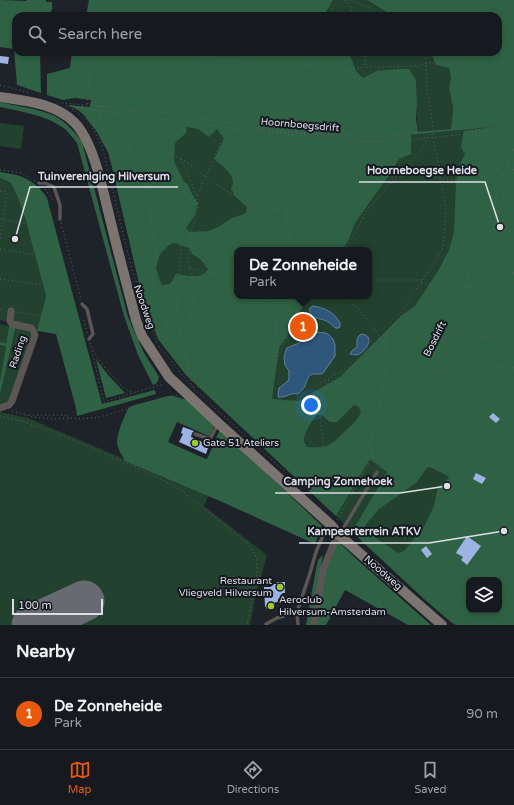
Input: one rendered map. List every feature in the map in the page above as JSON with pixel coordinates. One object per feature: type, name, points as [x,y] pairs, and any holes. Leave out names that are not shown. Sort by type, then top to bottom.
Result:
[{"type":"main road","name":"Noodweg","points":[[0,97],[29,101],[45,105],[61,112],[74,122],[88,141],[136,320],[142,336],[172,379],[186,390],[218,423],[332,522],[339,535],[442,625]]},
{"type":"street","name":"Rading","points":[[0,408],[9,405],[12,401],[35,335],[31,328],[12,324],[10,321],[11,311]]},
{"type":"street","points":[[314,625],[323,570],[333,545],[339,535]]},
{"type":"lane","points":[[39,183],[45,183],[54,187],[60,205],[60,219]]},
{"type":"lane","points":[[82,304],[87,309],[93,334],[89,339]]},
{"type":"lane","points":[[195,434],[210,439],[218,423]]},
{"type":"lane","points":[[339,535],[377,472]]},
{"type":"lane","points":[[298,625],[297,612],[316,552],[332,522]]},
{"type":"lane","points":[[266,625],[277,618],[297,612]]},
{"type":"path","points":[[100,12],[103,0]]},
{"type":"path","points":[[330,12],[337,0]]},
{"type":"path","points":[[346,0],[352,12]]},
{"type":"path","points":[[350,0],[376,12]]},
{"type":"path","points":[[502,18],[507,15],[514,3]]},
{"type":"path","points":[[87,105],[91,56]]},
{"type":"path","points":[[200,56],[290,69],[306,66],[336,67],[360,80],[365,80],[382,67]]},
{"type":"path","points":[[306,66],[307,56]]},
{"type":"path","points":[[365,56],[366,67]]},
{"type":"path","points":[[384,344],[387,332],[401,316],[411,295],[424,280],[442,247],[446,210],[432,131],[433,127],[427,90],[424,56]]},
{"type":"path","points":[[345,71],[366,67],[419,66],[426,63],[450,63],[472,68],[484,77],[492,81],[499,82]]},
{"type":"path","points":[[0,85],[34,94]]},
{"type":"path","name":"Hoornboegsdrift","points":[[61,104],[99,106],[178,115],[274,131],[374,137],[432,131],[514,126]]},
{"type":"path","name":"Noodweg","points":[[61,104],[79,113],[88,122],[102,146],[132,270],[157,344],[186,390],[285,472]]},
{"type":"path","points":[[66,106],[134,114],[227,128],[355,141],[387,142],[514,129]]},
{"type":"path","points":[[99,106],[98,110],[100,118],[110,123],[137,131],[160,143],[168,152],[181,159],[216,184],[245,202],[264,208],[286,209],[307,204],[335,179],[343,175],[396,177],[417,174],[469,182],[478,180],[508,163]]},
{"type":"path","points":[[134,110],[130,129],[129,151],[132,159],[142,173],[150,204],[153,235],[156,247],[153,291],[165,312],[170,340],[187,363],[201,376],[202,387]]},
{"type":"path","points":[[186,390],[187,363],[176,314],[183,223],[227,128]]},
{"type":"path","points":[[347,247],[367,210],[420,152],[432,131]]},
{"type":"path","name":"Bosdrift","points":[[332,522],[354,491],[373,456],[427,370],[444,339],[460,303],[514,148]]},
{"type":"path","points":[[181,159],[196,196],[198,209],[192,228],[188,261],[195,284],[190,324],[193,331],[206,341],[211,350],[226,356],[235,363],[244,376]]},
{"type":"path","points":[[381,464],[435,374],[476,274],[514,168]]},
{"type":"path","points":[[0,170],[22,173],[39,183],[51,197],[54,204]]},
{"type":"path","points":[[0,191],[7,194],[0,240]]},
{"type":"path","points":[[286,209],[288,230],[293,247]]},
{"type":"path","points":[[0,219],[26,224]]},
{"type":"path","points":[[60,219],[82,304]]},
{"type":"path","points":[[0,249],[35,255]]},
{"type":"path","points":[[189,268],[210,273],[234,270]]},
{"type":"path","points":[[469,274],[514,273]]},
{"type":"path","points":[[0,279],[43,285]]},
{"type":"path","points":[[372,280],[424,280]]},
{"type":"path","points":[[422,283],[459,288],[465,286],[471,287]]},
{"type":"path","points":[[271,299],[276,333],[274,344],[275,365]]},
{"type":"path","points":[[260,381],[272,374],[283,345],[304,319],[302,310],[304,299]]},
{"type":"path","points":[[348,299],[354,303],[373,326],[385,346],[387,361],[381,399],[368,444],[373,456]]},
{"type":"path","points":[[0,309],[41,316]]},
{"type":"path","points":[[84,317],[104,402],[165,384],[172,379]]},
{"type":"path","points":[[384,344],[397,345],[429,333],[444,339],[453,333],[478,337],[514,334]]},
{"type":"path","points":[[322,453],[323,439],[319,412],[320,398],[327,382],[334,375],[382,351],[385,346]]},
{"type":"path","points":[[92,348],[104,367],[124,388],[133,393]]},
{"type":"path","points":[[427,370],[435,374],[458,369],[475,370],[501,367],[514,368]]},
{"type":"path","points":[[11,411],[34,417],[53,419],[82,419],[100,417],[180,395],[186,390],[202,387],[213,388],[226,385],[244,376],[253,376],[260,381],[276,404],[342,474],[348,487],[354,491]]},
{"type":"path","points":[[279,407],[283,407],[296,400],[314,386],[331,378]]},
{"type":"path","points":[[25,415],[61,415],[71,418]]},
{"type":"path","points":[[0,416],[25,422],[54,432],[156,476],[182,491],[248,544],[255,554],[257,561],[257,574],[247,625]]},
{"type":"path","points":[[342,474],[363,444],[369,442]]},
{"type":"path","points":[[282,594],[292,603]]},
{"type":"path","points":[[276,602],[282,612]]},
{"type":"green space","points":[[0,0],[46,0],[46,2],[52,2],[52,10],[50,12],[12,12],[12,49],[0,47]]},
{"type":"green space","points":[[89,0],[333,0],[326,12],[87,12]]},
{"type":"green space","points":[[333,0],[367,0],[386,12],[326,12]]},
{"type":"green space","points":[[367,0],[514,0],[514,625],[456,625],[423,598],[352,532],[387,472],[370,459],[336,516],[186,375],[158,339],[142,296],[108,152],[97,132],[84,115],[68,105],[90,107],[91,100],[75,98],[63,100],[47,95],[47,74],[70,68],[72,56],[350,56],[356,71],[363,78],[376,71],[409,69],[416,80],[416,120],[418,132],[451,129],[453,108],[449,88],[451,77],[449,68],[436,65],[432,56],[502,56],[502,12],[386,12]],"holes":[[[187,127],[198,129],[209,137],[217,129],[224,139],[214,159],[231,175],[233,182],[231,189],[235,196],[247,207],[246,213],[230,219],[209,231],[190,232],[186,228],[195,215],[198,203],[188,185],[183,180],[174,161],[175,143],[186,133]],[[174,243],[189,248],[192,254],[200,259],[208,269],[202,275],[198,276],[176,274],[170,284],[162,285],[156,268],[160,254],[169,245]],[[354,405],[359,407],[361,412],[360,415],[334,442],[323,447],[307,447],[304,442],[306,431],[317,415],[322,415],[330,422],[337,422]],[[430,467],[448,476],[449,478],[438,487],[434,506],[425,525],[404,551],[398,553],[363,529],[379,509],[416,483],[427,468]]]},
{"type":"green space","points":[[15,56],[40,56],[41,93],[17,85]]},
{"type":"green space","points":[[350,56],[432,56],[436,65],[449,68],[451,77],[449,88],[453,108],[451,129],[418,132],[416,80],[376,71],[363,78],[356,71]]},
{"type":"green space","points":[[0,102],[55,116],[63,121],[82,142],[128,317],[143,351],[159,377],[154,385],[138,355],[124,316],[77,143],[65,129],[58,124],[42,117],[0,107]]},
{"type":"green space","points":[[68,105],[374,138],[514,124],[514,625],[456,625],[451,622],[423,598],[186,375],[158,339],[142,296],[108,152],[97,132],[84,115]]},
{"type":"green space","points":[[0,123],[24,126],[21,149],[0,146]]},
{"type":"green space","points":[[0,172],[18,175],[28,180],[39,188],[47,198],[102,404],[155,390],[156,394],[77,416],[56,334],[37,331],[46,296],[25,218],[18,198],[11,183],[0,178]]},
{"type":"green space","points":[[0,178],[11,183],[18,198],[25,218],[46,296],[38,328],[0,320]]},
{"type":"green space","points":[[0,324],[9,326],[6,343],[0,342]]},
{"type":"green space","points":[[9,326],[16,326],[0,395],[0,381],[6,346],[0,345],[0,342],[6,343]]},
{"type":"green space","points":[[16,326],[28,328],[33,336],[10,401],[0,406],[0,395]]},
{"type":"green space","points":[[0,345],[6,346],[0,381]]},
{"type":"green space","points":[[96,359],[108,375],[125,393],[106,398]]},
{"type":"green space","points":[[168,396],[187,400],[215,424],[210,436],[177,422],[168,442],[206,459],[220,429],[322,526],[315,544],[220,501],[125,461],[118,448],[117,439],[129,407]]},
{"type":"green space","points":[[0,412],[28,418],[209,495],[204,506],[267,555],[256,595],[250,625],[0,625]]},
{"type":"green space","points":[[338,541],[431,625],[408,625],[345,590],[326,625],[317,625],[325,572]]},
{"type":"green space","points":[[323,555],[311,625],[306,625],[318,560]]},
{"type":"water","points":[[313,306],[325,309],[332,313],[340,323],[339,328],[335,328],[325,320],[311,315],[310,308]]},
{"type":"water","points":[[315,332],[326,333],[333,339],[335,345],[335,356],[323,373],[312,374],[309,376],[304,387],[298,394],[278,397],[279,388],[288,381],[289,378],[289,371],[285,365],[284,357],[287,348],[299,343],[303,338],[310,336]]},
{"type":"water","points":[[362,334],[366,335],[369,341],[366,348],[357,355],[350,354],[357,347],[358,338]]},
{"type":"building","points":[[0,56],[9,57],[8,64],[0,63]]},
{"type":"building","points":[[493,413],[500,419],[496,423],[489,417]]},
{"type":"building","points":[[183,427],[194,431],[191,437],[209,445],[206,454],[179,442],[183,434],[181,433]]},
{"type":"building","points":[[476,473],[486,478],[482,484],[473,479]]},
{"type":"building","points":[[467,536],[481,546],[467,565],[461,560],[463,557],[456,553]]},
{"type":"building","points":[[426,546],[432,554],[427,558],[421,550]]},
{"type":"building","points":[[277,582],[285,582],[285,593],[282,593],[282,598],[278,599],[278,602],[275,602],[275,609],[267,609],[265,606],[264,587],[271,587],[271,584],[277,584]]},
{"type":"runway","points":[[32,625],[84,601]]},
{"type":"place","name":"Hoorneboegse Heide","points":[[500,227]]},
{"type":"place","name":"Tuinvereniging Hilversum","points":[[15,239]]},
{"type":"place","name":"De Zonneheide","points":[[303,327]]},
{"type":"place","name":"Gate 51 Ateliers","points":[[195,443]]},
{"type":"place","name":"Camping Zonnehoek","points":[[447,486]]},
{"type":"place","name":"Kampeerterrein ATKV","points":[[504,531]]},
{"type":"place","name":"Restaurant Vliegveld Hilversum","points":[[280,587]]},
{"type":"place","name":"Aeroclub Hilversum-Amsterdam","points":[[271,606]]}]
